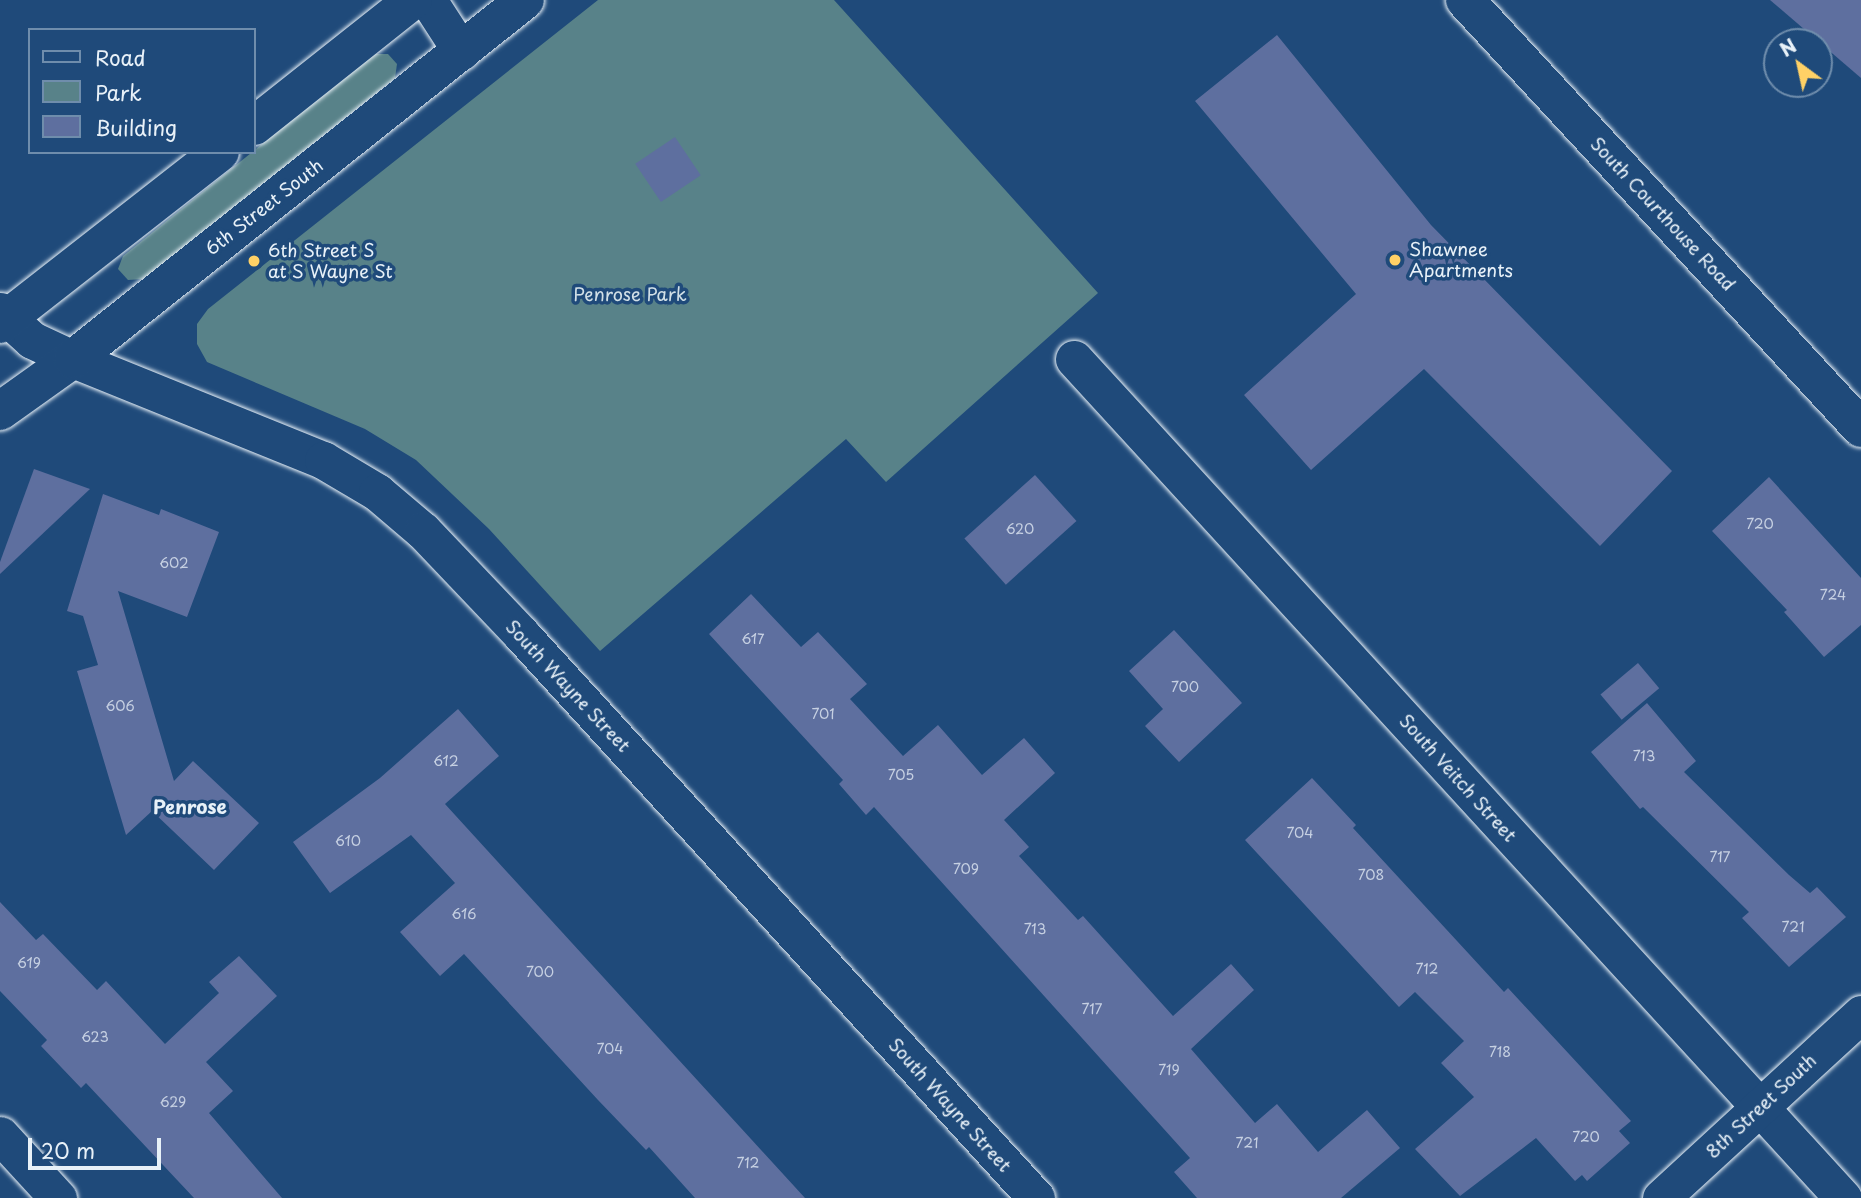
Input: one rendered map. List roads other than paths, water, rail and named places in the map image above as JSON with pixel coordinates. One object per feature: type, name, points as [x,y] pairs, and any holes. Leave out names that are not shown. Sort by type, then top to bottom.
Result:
[{"type":"street","points":[[256,124],[413,0]]},
{"type":"street","points":[[428,0],[461,51]]},
{"type":"street","name":"6th Street South","points":[[0,411],[73,359],[525,0]]},
{"type":"street","name":"South Courthouse Road","points":[[1465,0],[1861,428]]},
{"type":"street","points":[[3,318],[217,154]]},
{"type":"street","name":"South Wayne Street","points":[[3,318],[32,340],[73,359],[323,460],[377,492],[423,531],[521,634],[1035,1198]]},
{"type":"street","name":"South Veitch Street","points":[[1073,359],[1843,1198]]},
{"type":"street","name":"8th Street South","points":[[1661,1198],[1861,1014]]},
{"type":"street","points":[[0,1135],[58,1198]]},
{"type":"place","name":"Shawnee Apartments","points":[[1395,260]]},
{"type":"place","name":"6th Street S at S Wayne St","points":[[254,261]]},
{"type":"district","name":"Penrose","points":[[190,807]]},
{"type":"park label","name":"Penrose Park","points":[[630,294]]}]
